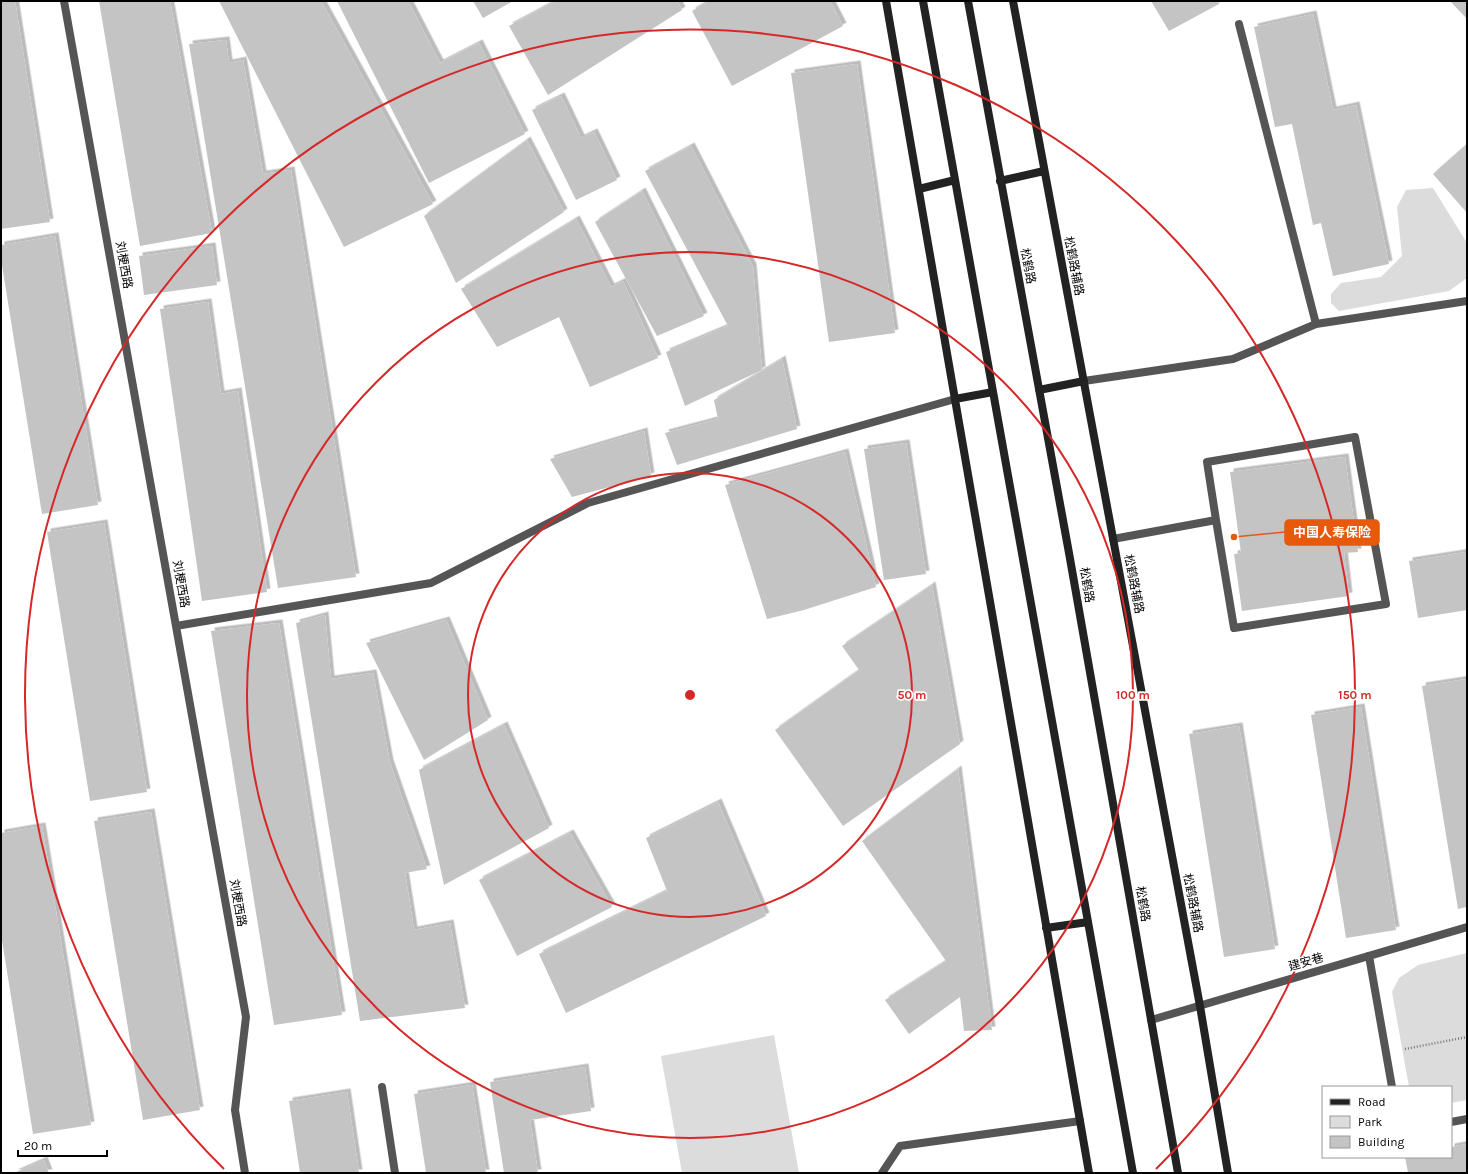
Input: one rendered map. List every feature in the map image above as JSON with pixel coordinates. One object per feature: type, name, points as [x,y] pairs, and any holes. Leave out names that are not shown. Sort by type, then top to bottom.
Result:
[{"type":"street","name":"刘梗西路","points":[[64,1],[246,1017],[235,1110],[245,1173]]},
{"type":"street","points":[[886,1],[1089,1173]]},
{"type":"street","points":[[923,1],[1133,1173]]},
{"type":"street","name":"松鹤路","points":[[968,1],[1072,568],[1178,1173]]},
{"type":"street","name":"松鹤路辅路","points":[[1013,1],[1200,1006],[1228,1173]]},
{"type":"street","points":[[1240,24],[1316,324]]},
{"type":"street","points":[[1000,181],[1044,171]]},
{"type":"street","points":[[919,189],[955,180]]},
{"type":"street","points":[[1039,390],[1084,381],[1233,359],[1316,324],[1467,301]]},
{"type":"street","points":[[176,626],[431,583],[588,503],[955,399],[993,392]]},
{"type":"street","points":[[1355,437],[1386,604],[1234,628],[1216,520],[1207,462],[1355,437]]},
{"type":"street","points":[[1113,538],[1216,520]]},
{"type":"street","points":[[1046,928],[1088,922]]},
{"type":"street","name":"建安巷","points":[[1151,1020],[1467,927]]},
{"type":"street","points":[[1369,956],[1392,1086]]},
{"type":"street","points":[[382,1087],[395,1173]]},
{"type":"street","points":[[1452,1122],[1467,1119]]},
{"type":"street","points":[[882,1173],[900,1146],[1080,1121]]},
{"type":"path","points":[[1386,1053],[1467,1037]]},
{"type":"green space","points":[[1433,188],[1467,243],[1467,278],[1449,291],[1339,311],[1331,303],[1331,294],[1341,283],[1381,277],[1402,256],[1397,207],[1406,190]]},
{"type":"green space","points":[[1467,953],[1467,1100],[1452,1103],[1452,1086],[1409,1086],[1392,992],[1399,978],[1418,965]]},
{"type":"green space","points":[[774,1035],[799,1173],[682,1173],[661,1056]]},
{"type":"building","points":[[1,1],[15,1],[50,222],[1,229]]},
{"type":"building","points":[[99,1],[170,1],[212,233],[140,246]]},
{"type":"building","points":[[219,1],[321,1],[433,204],[344,247]]},
{"type":"building","points":[[337,1],[408,1],[440,63],[479,43],[525,134],[429,183]]},
{"type":"building","points":[[473,1],[513,1],[483,18]]},
{"type":"building","points":[[556,1],[677,1],[682,10],[548,95],[509,26]]},
{"type":"building","points":[[709,1],[830,1],[843,26],[732,86],[692,11]]},
{"type":"building","points":[[1151,1],[1218,1],[1219,4],[1169,31]]},
{"type":"building","points":[[1450,1],[1467,1],[1467,19]]},
{"type":"building","points":[[1313,14],[1333,110],[1356,105],[1389,264],[1333,276],[1321,223],[1313,225],[1292,124],[1275,127],[1254,27]]},
{"type":"building","points":[[226,40],[229,63],[243,60],[263,174],[291,170],[356,577],[278,588],[189,44]]},
{"type":"building","points":[[857,64],[895,333],[829,342],[791,73]]},
{"type":"building","points":[[561,96],[581,138],[594,132],[617,180],[576,200],[532,110]]},
{"type":"building","points":[[527,140],[564,212],[456,283],[424,216]]},
{"type":"building","points":[[1467,144],[1467,213],[1433,174]]},
{"type":"building","points":[[691,146],[753,267],[762,370],[685,406],[666,352],[728,326],[645,171]]},
{"type":"building","points":[[642,191],[704,316],[657,336],[595,222]]},
{"type":"building","points":[[576,219],[611,287],[623,281],[658,358],[590,387],[559,317],[497,347],[461,289]]},
{"type":"building","points":[[55,236],[98,505],[42,514],[1,259],[1,245]]},
{"type":"building","points":[[212,246],[217,285],[144,295],[139,256]]},
{"type":"building","points":[[208,302],[221,394],[238,391],[267,592],[202,601],[160,309]]},
{"type":"building","points":[[782,359],[797,429],[677,465],[665,433],[718,419],[714,400]]},
{"type":"building","points":[[644,431],[651,476],[572,497],[550,459]]},
{"type":"building","points":[[906,443],[926,574],[884,580],[864,449]]},
{"type":"building","points":[[845,452],[876,587],[804,610],[767,619],[725,485]]},
{"type":"building","points":[[1345,457],[1358,552],[1344,553],[1349,596],[1242,611],[1234,554],[1241,553],[1230,472]]},
{"type":"building","points":[[104,523],[147,792],[90,801],[47,532]]},
{"type":"building","points":[[1467,552],[1467,610],[1418,618],[1409,561]]},
{"type":"building","points":[[932,585],[960,744],[843,826],[775,730],[859,670],[842,646]]},
{"type":"building","points":[[325,615],[331,679],[373,673],[390,763],[427,869],[405,873],[414,930],[450,923],[465,1008],[360,1021],[296,623]]},
{"type":"building","points":[[446,620],[488,720],[424,760],[366,643]]},
{"type":"building","points":[[279,623],[342,1015],[274,1025],[211,631]]},
{"type":"building","points":[[1467,679],[1467,907],[1458,909],[1422,686]]},
{"type":"building","points":[[1361,707],[1396,930],[1346,938],[1311,715]]},
{"type":"building","points":[[504,725],[549,828],[444,885],[419,770]]},
{"type":"building","points":[[1239,726],[1275,949],[1224,957],[1189,734]]},
{"type":"building","points":[[958,769],[992,1030],[964,1031],[960,997],[909,1034],[885,1000],[946,961],[862,841]]},
{"type":"building","points":[[718,802],[766,916],[566,1013],[539,954],[667,891],[646,838]]},
{"type":"building","points":[[151,812],[200,1110],[143,1120],[94,821]]},
{"type":"building","points":[[42,826],[91,1125],[33,1134],[1,934],[1,833]]},
{"type":"building","points":[[570,833],[612,907],[517,956],[479,880]]},
{"type":"building","points":[[585,1067],[591,1111],[530,1120],[538,1173],[504,1173],[490,1082]]},
{"type":"building","points":[[472,1085],[486,1173],[426,1173],[414,1094]]},
{"type":"building","points":[[347,1092],[359,1173],[300,1173],[289,1101]]},
{"type":"building","points":[[1467,1144],[1467,1173],[1408,1173],[1405,1158],[1452,1158],[1452,1147]]},
{"type":"building","points":[[44,1160],[49,1173],[14,1173]]},
{"type":"place","name":"中国人寿保险","points":[[1234,537]]}]
